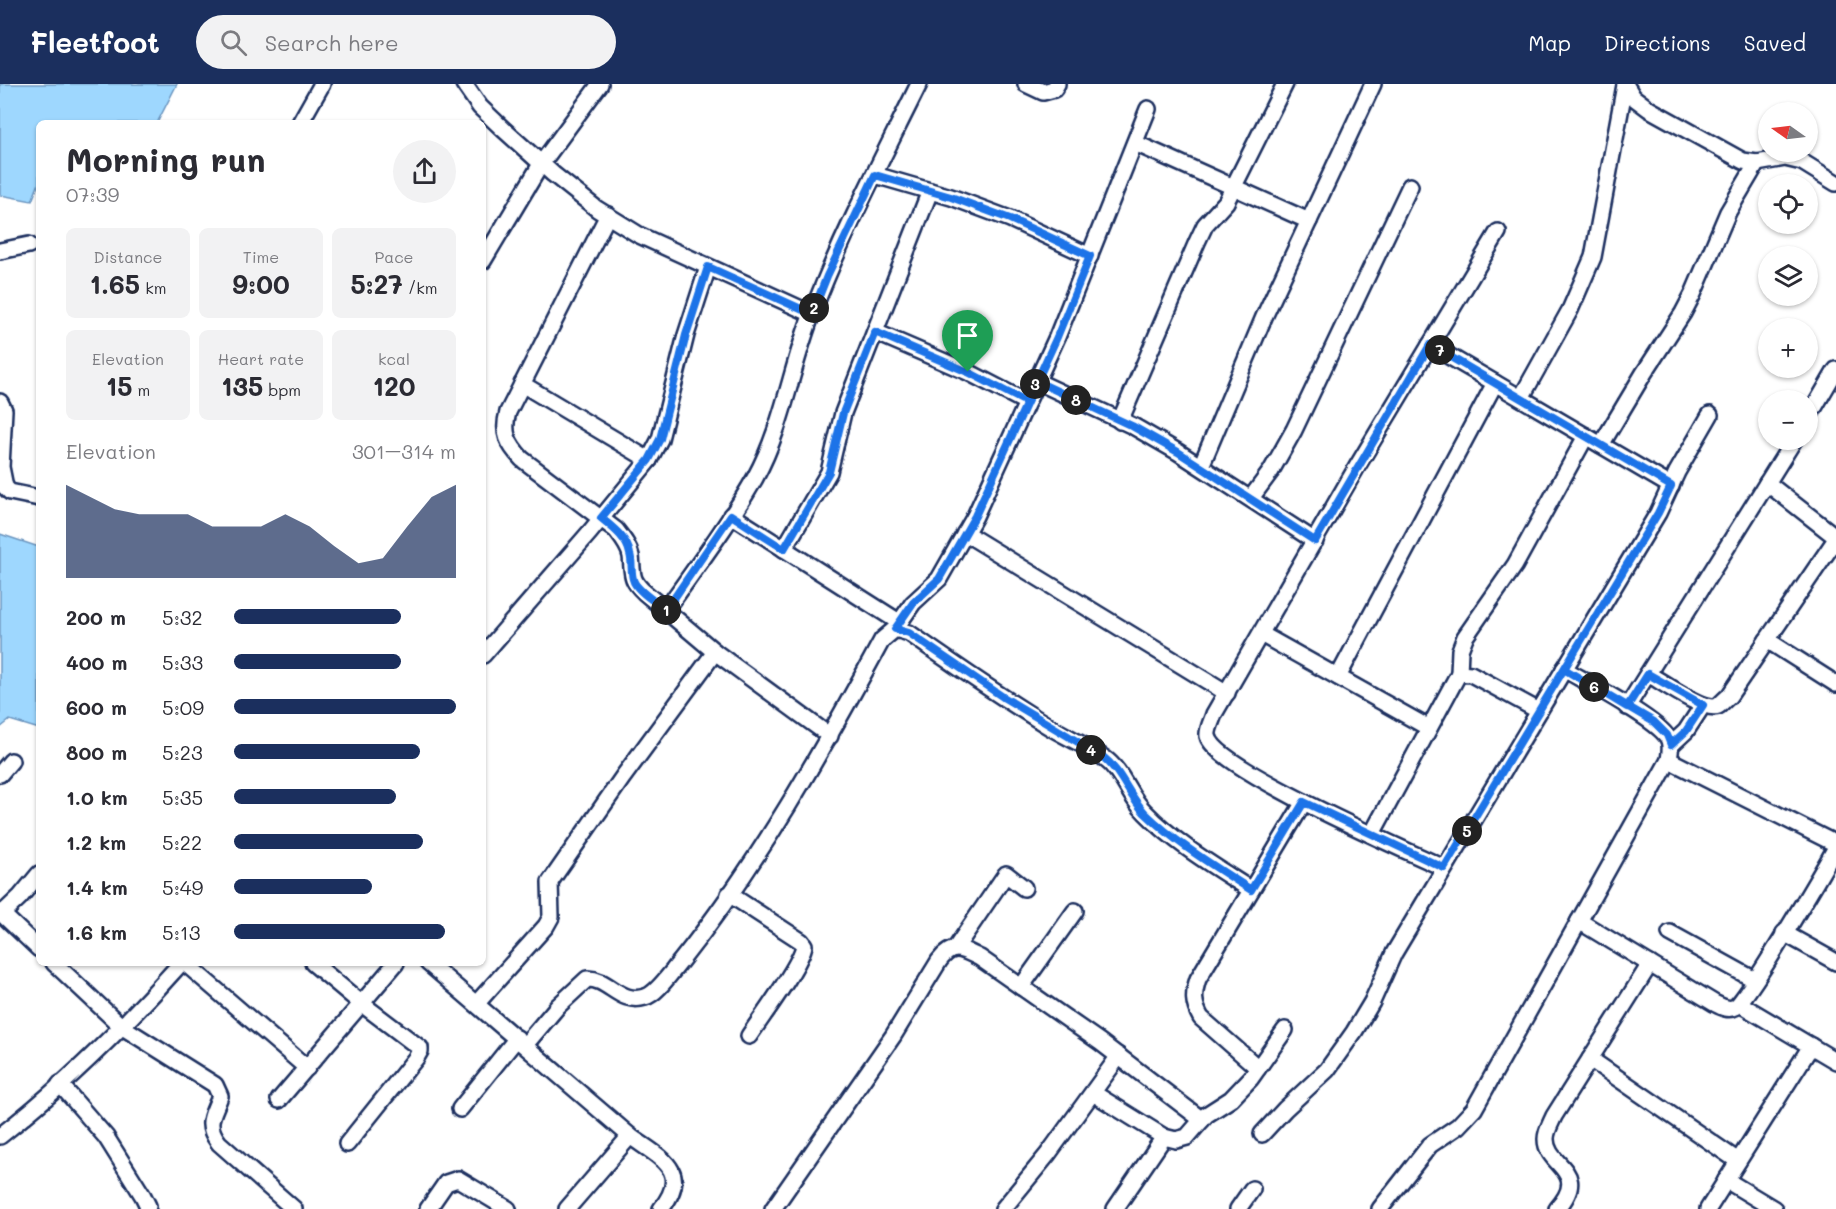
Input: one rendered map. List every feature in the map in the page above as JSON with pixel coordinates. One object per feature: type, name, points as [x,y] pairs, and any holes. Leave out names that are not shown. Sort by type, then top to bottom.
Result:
[{"type":"street","points":[[302,120],[322,84]]},
{"type":"street","points":[[464,84],[480,107],[541,164],[608,215],[639,235],[812,314]]},
{"type":"street","points":[[486,256],[541,164],[600,84]]},
{"type":"street","points":[[666,610],[731,515],[764,459],[785,407],[812,314],[836,256],[919,84]]},
{"type":"street","points":[[1026,84],[1043,92],[1054,89],[1057,84]]},
{"type":"street","points":[[1120,421],[1205,225],[1226,202],[1285,84]]},
{"type":"street","points":[[1201,466],[1264,317],[1373,84]]},
{"type":"street","points":[[1625,85],[1633,97],[1664,118],[1737,158],[1757,163],[1785,158],[1802,162],[1836,183]]},
{"type":"street","points":[[1521,398],[1570,310],[1593,257],[1625,85]]},
{"type":"street","points":[[460,1109],[521,1041],[587,979],[598,978],[619,994],[633,999],[647,997],[663,982],[694,944],[747,868],[830,736],[882,640],[897,626],[913,603],[939,579],[965,533],[1036,381],[1090,256],[1148,109]]},
{"type":"street","points":[[1135,143],[1309,221]]},
{"type":"street","points":[[1601,445],[1683,313],[1728,212],[1757,163]]},
{"type":"street","points":[[875,175],[930,191],[1010,219],[1090,256]]},
{"type":"street","points":[[1251,498],[1271,471],[1294,430],[1410,186]]},
{"type":"street","points":[[784,549],[829,472],[843,413],[930,191]]},
{"type":"street","points":[[608,215],[508,412],[504,424],[510,446],[522,459],[616,530],[626,543],[631,555],[635,584],[715,652],[830,736]]},
{"type":"street","points":[[1444,868],[1304,802],[1241,765],[1215,747],[1208,737],[1210,726],[1227,693],[1498,232]]},
{"type":"street","points":[[0,251],[28,245]]},
{"type":"street","points":[[486,652],[649,460],[660,439],[686,335],[708,267]]},
{"type":"street","points":[[875,332],[968,372],[1026,402]]},
{"type":"street","points":[[1430,345],[1671,486]]},
{"type":"street","points":[[1818,401],[1836,370]]},
{"type":"street","points":[[1036,381],[1120,421],[1201,466],[1315,541]]},
{"type":"street","points":[[1338,677],[1495,383]]},
{"type":"street","points":[[522,384],[649,460]]},
{"type":"street","points":[[0,402],[4,410],[1,467],[4,487],[10,492],[36,497]]},
{"type":"street","points":[[1262,1134],[1327,1070],[1354,1032],[1394,953],[1658,513],[1710,415]]},
{"type":"street","points":[[1372,834],[1459,674],[1460,650],[1465,637],[1515,566],[1586,436]]},
{"type":"street","points":[[1627,707],[1788,450]]},
{"type":"street","points":[[1648,674],[1703,705],[1718,706],[1729,696],[1836,538],[1767,483]]},
{"type":"street","points":[[731,515],[1012,703],[1103,757],[1116,767],[1126,789],[1146,813],[1188,850],[1251,890]]},
{"type":"street","points":[[965,533],[1227,693]]},
{"type":"street","points":[[1261,634],[1429,728]]},
{"type":"street","points":[[1767,640],[1836,684]]},
{"type":"street","points":[[477,1003],[546,926],[551,917],[552,908],[550,882],[715,652]]},
{"type":"street","points":[[1380,1209],[1430,1145],[1458,1126],[1474,1109],[1669,760],[1671,745],[1667,735],[1654,722],[1564,669]]},
{"type":"street","points":[[1459,674],[1465,672],[1480,678],[1539,711]]},
{"type":"street","points":[[1671,745],[1686,731],[1703,705]]},
{"type":"street","points":[[1578,921],[1714,1003],[1726,1008],[1734,1008],[1740,1004],[1784,933],[1831,866],[1836,846],[1669,760]]},
{"type":"street","points":[[0,774],[12,761]]},
{"type":"street","points":[[1258,1068],[1201,1018],[1195,1008],[1194,993],[1198,979],[1304,802]]},
{"type":"street","points":[[955,949],[1006,874],[1024,888]]},
{"type":"street","points":[[36,878],[20,897],[1,913],[36,946]]},
{"type":"street","points":[[729,894],[801,940],[804,945],[790,974],[749,1036]]},
{"type":"street","points":[[1021,987],[1075,911]]},
{"type":"street","points":[[1670,933],[1755,980]]},
{"type":"street","points":[[1784,933],[1836,962]]},
{"type":"street","points":[[773,1209],[893,1036],[939,961],[946,952],[955,949],[965,950],[980,958],[1119,1056],[1202,1120]]},
{"type":"street","points":[[1562,1208],[1570,1185],[1568,1176],[1551,1152],[1546,1140],[1548,1129],[1650,964]]},
{"type":"street","points":[[57,966],[121,1026],[215,1086],[220,1096],[210,1124],[212,1134],[219,1143],[294,1209]]},
{"type":"street","points":[[0,1136],[60,1084],[180,966]]},
{"type":"street","points":[[187,966],[307,1068]]},
{"type":"street","points":[[317,966],[417,1046],[420,1051],[347,1144]]},
{"type":"street","points":[[279,1100],[394,966]]},
{"type":"street","points":[[433,966],[630,1136],[664,1161],[672,1171],[675,1182],[673,1191],[661,1209]]},
{"type":"street","points":[[1740,1004],[1836,1061]]},
{"type":"street","points":[[1093,1093],[1164,1137],[1176,1140],[1187,1137],[1202,1120],[1241,1089],[1286,1030]]},
{"type":"street","points":[[1708,1209],[1811,1046]]},
{"type":"street","points":[[1003,1209],[1048,1154],[1119,1056]]},
{"type":"street","points":[[1590,1059],[1738,1161]]},
{"type":"street","points":[[60,1084],[106,1137],[143,1196],[148,1206],[147,1209]]},
{"type":"street","points":[[567,1209],[630,1136]]},
{"type":"street","points":[[1115,1209],[1164,1137]]},
{"type":"street","points":[[428,1209],[446,1183],[458,1179],[508,1209]]},
{"type":"street","points":[[1726,1180],[1774,1209]]},
{"type":"street","points":[[1238,1209],[1252,1189]]},
{"type":"water","points":[[0,84],[177,84],[159,120],[36,120],[36,191],[32,201],[0,195]]},
{"type":"water","points":[[0,534],[36,546],[36,728],[10,720],[0,728]]},
{"type":"route","points":[[968,372],[875,332],[843,413],[829,472],[784,549],[731,515],[666,610],[635,584],[631,555],[626,543],[616,530],[601,518],[649,460],[660,439],[686,335],[708,267],[812,314],[827,276],[875,175],[951,197],[1010,219],[1090,256],[1057,337],[1036,381],[1026,402],[975,516],[939,579],[913,603],[895,629],[909,633],[1003,697],[1103,757],[1116,767],[1134,801],[1188,850],[1251,890],[1304,802],[1444,868],[1564,669],[1627,707],[1654,722],[1667,735],[1671,745],[1681,738],[1703,705],[1648,674],[1627,707],[1564,669],[1658,513],[1671,486],[1430,345],[1315,541],[1214,474],[1132,426],[1036,381],[1026,402],[968,372]]}]
